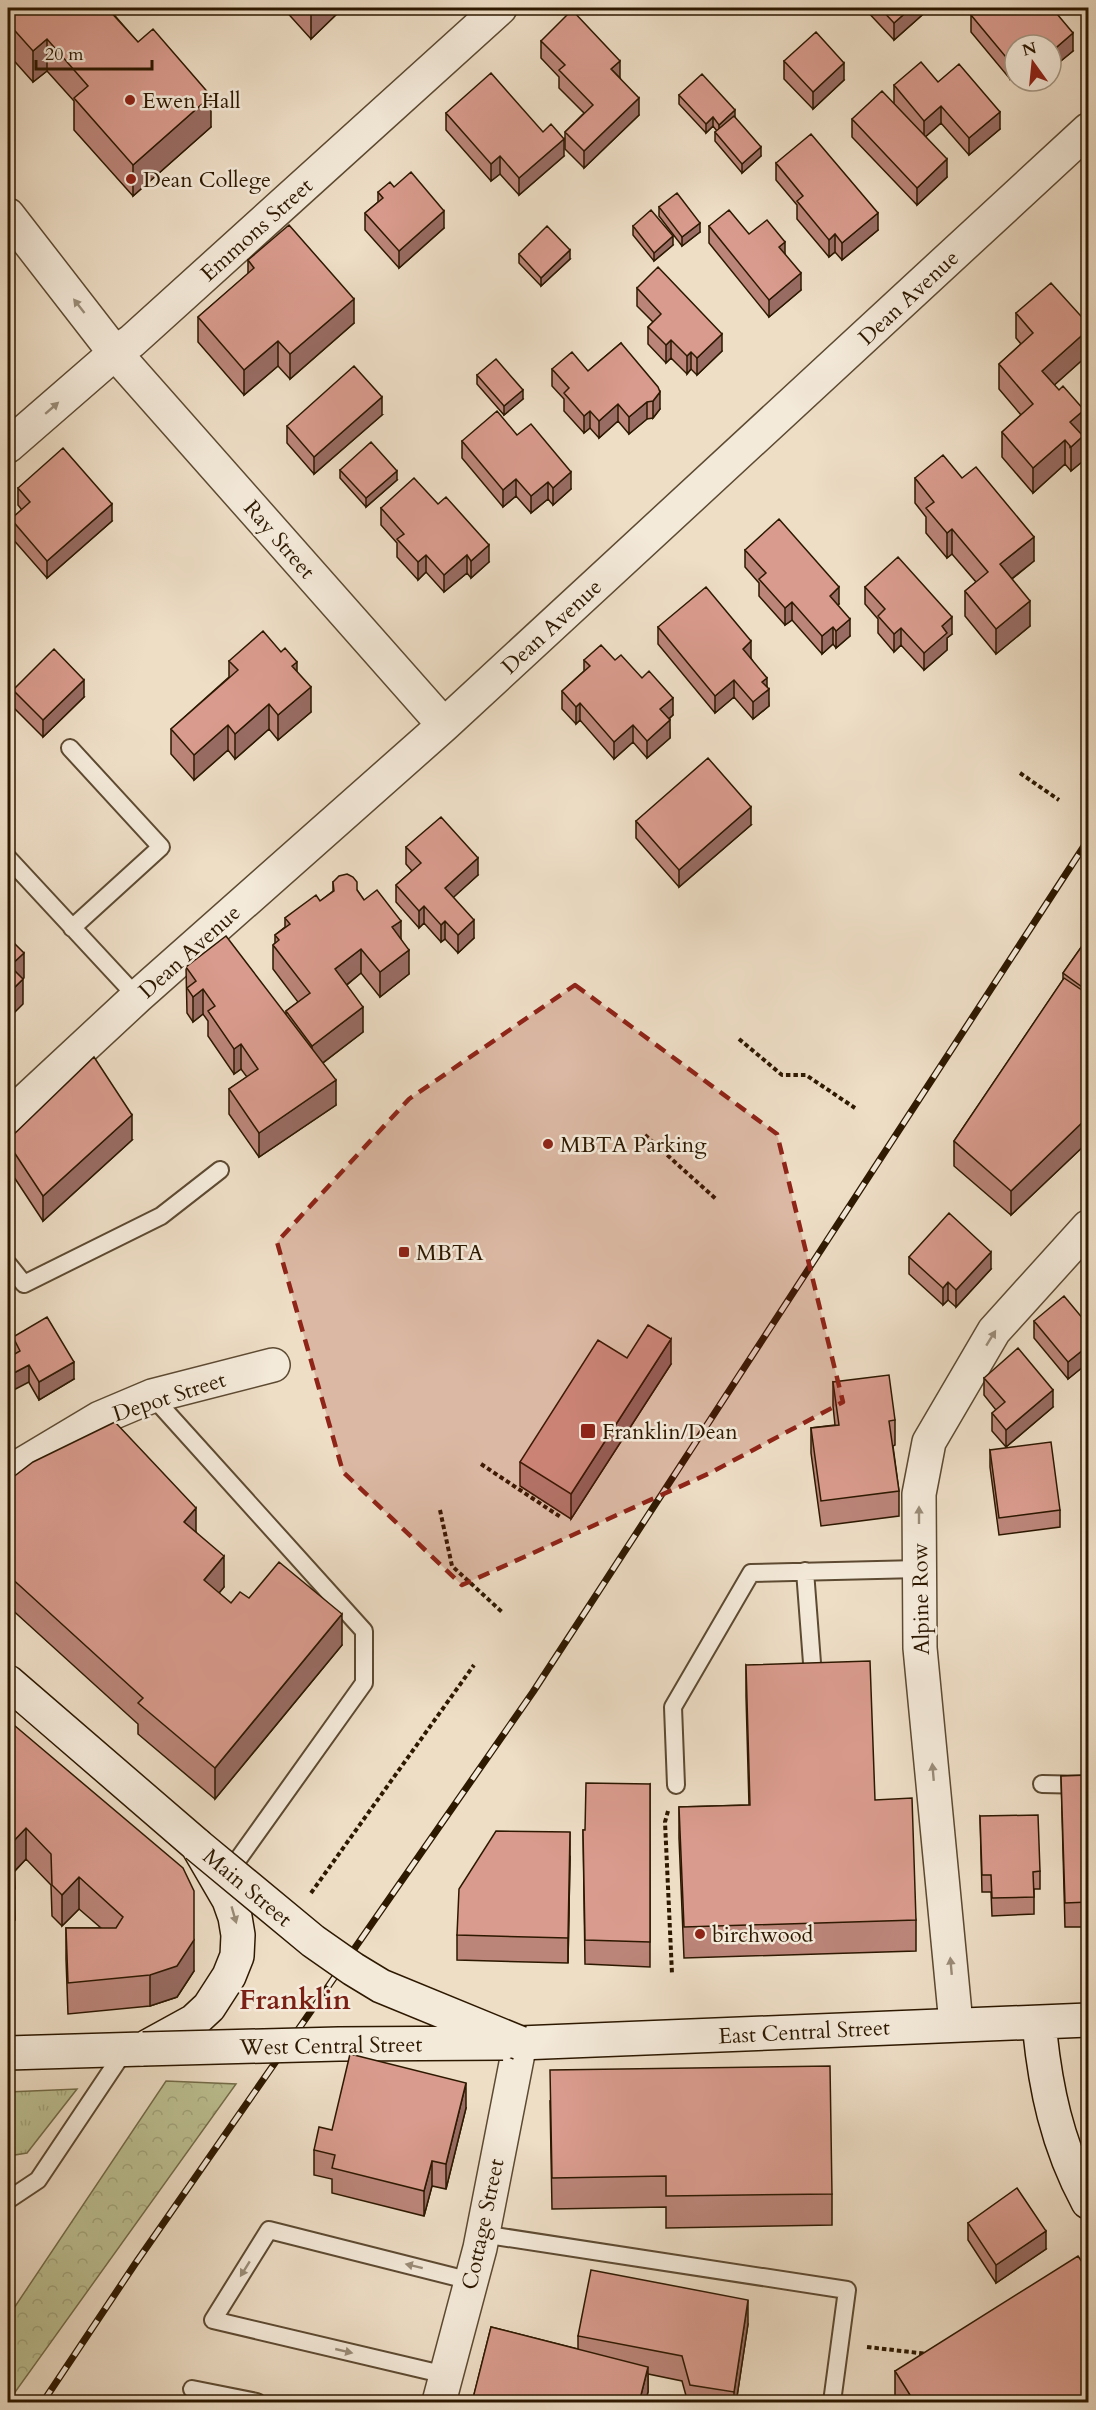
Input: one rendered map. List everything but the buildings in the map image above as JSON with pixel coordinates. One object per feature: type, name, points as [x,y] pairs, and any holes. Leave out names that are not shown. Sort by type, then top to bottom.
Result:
[{"type":"street","name":"Emmons Street","points":[[8,446],[115,352],[132,341],[500,8]]},
{"type":"street","name":"Dean Avenue","points":[[8,1117],[137,997],[444,725],[1089,130]]},
{"type":"street","name":"Ray Street","points":[[8,214],[115,352],[444,725]]},
{"type":"street","name":"Alpine Row","points":[[956,2024],[920,1648],[919,1494],[929,1442],[994,1331],[1089,1227]]},
{"type":"street","name":"Depot Street","points":[[8,1473],[100,1418],[152,1396],[273,1365]]},
{"type":"street","name":"Main Street","points":[[8,1682],[197,1845],[313,1941],[373,1981],[520,2043]]},
{"type":"street","name":"West Central Street","points":[[134,2049],[194,2021],[209,2007],[230,1976],[237,1956],[237,1926],[233,1909],[225,1891],[197,1845]]},
{"type":"street","name":"East Central Street","points":[[520,2043],[1089,2020]]},
{"type":"street","points":[[1039,2023],[1044,2072],[1055,2122],[1072,2172],[1089,2202]]},
{"type":"street","name":"West Central Street","points":[[8,2053],[339,2044],[520,2043]]},
{"type":"street","name":"Cottage Street","points":[[442,2389],[482,2234],[520,2043]]},
{"type":"lane","points":[[70,748],[161,847],[72,928]]},
{"type":"lane","points":[[8,858],[137,997]]},
{"type":"lane","points":[[8,1264],[24,1284],[161,1216],[220,1170]]},
{"type":"lane","points":[[152,1396],[364,1631],[364,1683],[229,1872]]},
{"type":"lane","points":[[676,1785],[673,1707],[751,1572],[919,1569]]},
{"type":"lane","points":[[806,1570],[813,1676]]},
{"type":"lane","points":[[1042,1784],[1089,1785]]},
{"type":"lane","points":[[8,2200],[38,2180],[134,2049]]},
{"type":"lane","points":[[442,2389],[213,2320],[269,2230],[471,2281]]},
{"type":"lane","points":[[482,2234],[847,2290],[832,2403]]},
{"type":"lane","points":[[192,2389],[257,2403]]},
{"type":"path","points":[[1020,773],[1059,800]]},
{"type":"path","points":[[739,1039],[782,1075],[806,1076],[855,1108]]},
{"type":"path","points":[[645,1135],[717,1200]]},
{"type":"path","points":[[481,1464],[562,1518]]},
{"type":"path","points":[[440,1510],[452,1566],[502,1612]]},
{"type":"path","points":[[312,1890],[474,1665]]},
{"type":"path","points":[[672,1974],[665,1822],[676,1785]]},
{"type":"path","points":[[901,2351],[930,2354]]},
{"type":"highlighted area","points":[[575,985],[777,1134],[843,1402],[710,1473],[462,1585],[343,1472],[277,1242],[409,1099]]},
{"type":"green space","points":[[166,2081],[236,2084],[8,2402],[8,2317]]},
{"type":"green space","points":[[77,2089],[27,2153],[8,2156],[8,2092]]},
{"type":"railway","points":[[43,2402],[135,2264],[533,1692],[1088,840]]},
{"type":"place","name":"Ewen Hall","points":[[130,100]]},
{"type":"place","name":"Dean College","points":[[131,179]]},
{"type":"place","name":"MBTA Parking","points":[[548,1144]]},
{"type":"place","name":"MBTA","points":[[404,1252]]},
{"type":"place","name":"Franklin/Dean","points":[[588,1431]]},
{"type":"place","name":"birchwood","points":[[700,1934]]},
{"type":"district","name":"Franklin","points":[[295,1999]]}]
